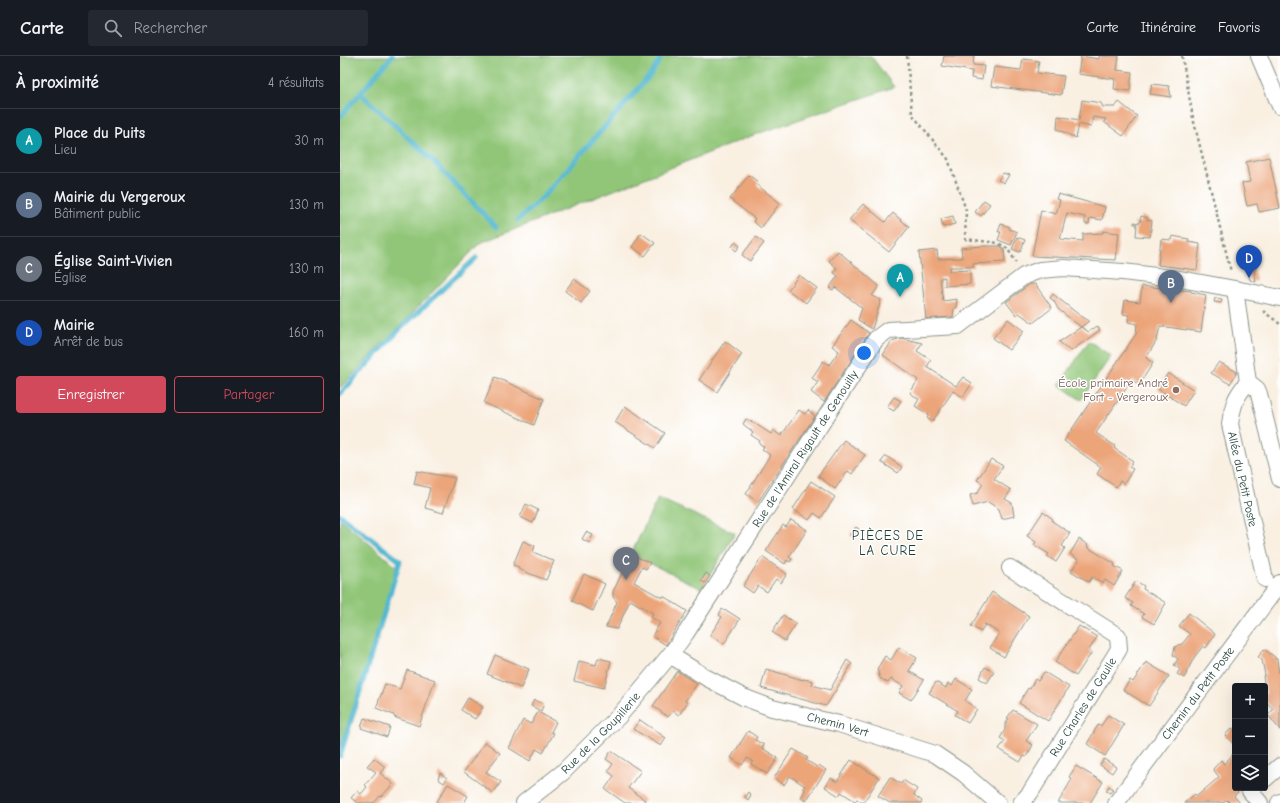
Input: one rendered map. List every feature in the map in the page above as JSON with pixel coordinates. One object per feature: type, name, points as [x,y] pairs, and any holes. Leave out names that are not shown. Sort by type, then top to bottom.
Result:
[{"type":"street","points":[[1258,56],[1280,106]]},
{"type":"street","name":"Rue de l'Amiral Rigault de Genouilly","points":[[670,655],[686,633],[876,339],[888,330],[958,326],[1024,276],[1040,270],[1064,268],[1123,272],[1180,279],[1280,298]]},
{"type":"street","points":[[1235,289],[1248,382],[1257,389],[1259,394],[1280,478]]},
{"type":"street","name":"Allée du Petit Poste","points":[[1248,382],[1232,406],[1230,424],[1273,581]]},
{"type":"street","name":"Rue Charles de Gaulle","points":[[1010,568],[1118,636],[1119,649],[1030,793],[1021,803]]},
{"type":"street","name":"Chemin du Petit Poste","points":[[1116,803],[1273,581]]},
{"type":"street","name":"Rue de la Goupillerie","points":[[524,803],[562,773],[620,716],[670,655]]},
{"type":"street","name":"Chemin Vert","points":[[670,655],[707,678],[737,694],[772,708],[839,724],[935,754],[963,773],[998,803]]},
{"type":"street","points":[[1268,776],[1280,766]]},
{"type":"street","points":[[1250,791],[1260,803]]},
{"type":"path","points":[[907,56],[912,114],[948,159],[966,210],[965,239],[998,242],[1007,248],[1024,276]]},
{"type":"path","points":[[1182,56],[1193,118],[1235,289]]},
{"type":"green space","points":[[340,56],[871,56],[894,87],[754,135],[480,243],[340,388]]},
{"type":"green space","points":[[1089,341],[1111,356],[1081,400],[1059,385]]},
{"type":"green space","points":[[658,498],[735,533],[702,589],[631,554]]},
{"type":"green space","points":[[340,519],[398,568],[340,748]]},
{"type":"building","points":[[944,56],[974,56],[973,65],[984,66],[982,80],[971,78],[972,71],[942,66]]},
{"type":"building","points":[[1081,56],[1099,59],[1099,56],[1119,56],[1117,70],[1132,72],[1130,91],[1114,89],[1115,79],[1078,74]]},
{"type":"building","points":[[1023,59],[1039,61],[1037,73],[1064,76],[1061,95],[991,86],[994,67],[1021,70]]},
{"type":"building","points":[[1152,84],[1169,86],[1171,97],[1150,94]]},
{"type":"building","points":[[1082,100],[1101,103],[1103,107],[1115,107],[1119,102],[1137,116],[1123,136],[1104,122],[1106,119],[1093,117],[1091,127],[1079,124],[1076,138],[1057,129],[1058,116],[1079,120]]},
{"type":"building","points":[[1269,157],[1280,208],[1259,212],[1257,204],[1247,206],[1242,183],[1250,182],[1246,162]]},
{"type":"building","points":[[1003,173],[1009,175],[1004,183],[998,180]]},
{"type":"building","points":[[749,175],[758,182],[757,185],[780,203],[761,228],[753,221],[755,219],[730,199]]},
{"type":"building","points":[[1058,194],[1105,207],[1102,220],[1090,218],[1089,224],[1085,224],[1085,217],[1067,213],[1060,239],[1083,241],[1083,234],[1103,233],[1103,231],[1119,233],[1116,260],[1032,256],[1041,210],[1056,214],[1060,200],[1056,199]]},
{"type":"building","points":[[984,200],[990,204],[981,216],[975,212]]},
{"type":"building","points":[[863,204],[885,222],[893,213],[909,227],[889,252],[849,220]]},
{"type":"building","points":[[953,216],[955,224],[943,227],[941,219]]},
{"type":"building","points":[[1141,216],[1152,221],[1150,237],[1136,236],[1137,224],[1134,224],[1134,222],[1140,223]]},
{"type":"building","points":[[1001,224],[1010,227],[1009,229],[1017,232],[1011,245],[998,240],[1001,232],[998,232]]},
{"type":"building","points":[[641,233],[655,243],[645,256],[632,247]]},
{"type":"building","points":[[1172,236],[1189,239],[1188,242],[1200,244],[1197,270],[1158,265],[1161,239],[1171,240]]},
{"type":"building","points":[[756,237],[764,243],[750,261],[742,255]]},
{"type":"building","points":[[1017,237],[1025,240],[1020,252],[1012,249]]},
{"type":"building","points":[[735,242],[740,246],[736,251],[732,247]]},
{"type":"building","points":[[1000,246],[1004,249],[1005,262],[973,264],[973,267],[950,267],[949,271],[970,270],[970,284],[945,286],[945,277],[940,278],[943,301],[957,299],[953,317],[926,319],[919,252],[937,250],[938,259],[962,258],[961,248]]},
{"type":"building","points":[[838,251],[879,286],[872,296],[881,300],[872,329],[858,320],[862,308],[835,287],[833,290],[829,288],[838,276],[834,273],[837,268],[829,261]]},
{"type":"building","points":[[1253,262],[1256,282],[1250,280],[1246,264]]},
{"type":"building","points":[[799,275],[817,288],[806,303],[788,290]]},
{"type":"building","points":[[574,279],[590,291],[581,303],[565,291]]},
{"type":"building","points":[[1030,284],[1035,284],[1052,308],[1033,323],[1019,313],[1016,315],[1006,302]]},
{"type":"building","points":[[1142,286],[1191,291],[1206,295],[1201,332],[1160,326],[1157,340],[1146,358],[1153,363],[1139,385],[1132,380],[1096,433],[1133,461],[1129,467],[1133,469],[1124,484],[1120,481],[1116,487],[1097,474],[1101,467],[1064,441],[1136,334],[1137,324],[1128,322],[1129,315],[1123,314],[1125,300],[1140,302]]},
{"type":"building","points":[[1053,294],[1089,321],[1081,327],[1058,309],[1054,301],[1050,298]]},
{"type":"building","points":[[1215,298],[1222,299],[1221,303],[1214,302]]},
{"type":"building","points":[[1008,319],[1024,331],[1009,350],[993,338]]},
{"type":"building","points":[[851,320],[869,333],[824,402],[811,392],[818,382],[812,378],[823,361],[829,365],[839,351],[832,346]]},
{"type":"building","points":[[1097,326],[1100,330],[1071,351],[1059,342],[1081,327],[1089,332]]},
{"type":"building","points":[[901,338],[922,343],[917,351],[931,360],[927,367],[956,386],[963,377],[972,383],[963,397],[953,391],[932,422],[927,418],[929,415],[915,406],[919,399],[910,393],[918,380],[883,355],[892,341]]},
{"type":"building","points":[[725,341],[742,354],[717,392],[699,380]]},
{"type":"building","points":[[1219,362],[1237,372],[1230,384],[1211,373]]},
{"type":"building","points":[[1168,373],[1194,390],[1184,406],[1158,389]]},
{"type":"building","points":[[495,377],[544,399],[534,425],[484,403]]},
{"type":"building","points":[[894,397],[901,401],[894,411],[887,407]]},
{"type":"building","points":[[625,406],[665,433],[655,448],[615,422]]},
{"type":"building","points":[[799,410],[805,414],[808,410],[815,416],[758,502],[746,494],[770,455],[762,449],[764,447],[759,443],[760,441],[751,435],[753,432],[743,424],[746,419],[771,434],[773,430],[781,436]]},
{"type":"building","points":[[844,440],[865,455],[852,474],[848,471],[835,489],[818,476]]},
{"type":"building","points":[[886,456],[902,467],[898,473],[881,462]]},
{"type":"building","points":[[991,459],[1003,466],[994,479],[1011,490],[1005,499],[1012,503],[1014,516],[1002,519],[999,509],[988,502],[973,506],[970,495],[978,493],[983,484],[977,480]]},
{"type":"building","points":[[417,471],[455,478],[443,513],[425,508],[430,488],[414,484]]},
{"type":"building","points":[[811,481],[835,497],[821,518],[814,513],[809,520],[793,509]]},
{"type":"building","points":[[526,504],[538,510],[533,523],[520,517]]},
{"type":"building","points":[[1043,512],[1053,519],[1052,521],[1070,533],[1062,546],[1065,548],[1056,562],[1047,556],[1049,554],[1034,545],[1036,542],[1027,536]]},
{"type":"building","points":[[791,520],[807,530],[789,557],[792,559],[790,562],[787,560],[785,564],[766,551],[783,525],[786,527]]},
{"type":"building","points":[[856,527],[860,530],[855,538],[850,535]]},
{"type":"building","points":[[586,532],[593,535],[589,543],[582,539]]},
{"type":"building","points":[[1079,539],[1088,545],[1087,547],[1115,564],[1114,566],[1123,571],[1114,586],[1105,580],[1103,583],[1092,577],[1089,582],[1071,571],[1079,560],[1070,554]]},
{"type":"building","points":[[523,541],[535,546],[533,552],[554,561],[546,580],[518,569],[519,567],[513,565]]},
{"type":"building","points":[[631,554],[650,563],[646,569],[642,567],[634,582],[662,598],[663,596],[687,611],[666,645],[652,636],[660,623],[651,617],[653,613],[630,600],[617,629],[606,627],[617,602],[613,597],[613,592]]},
{"type":"building","points":[[762,557],[787,574],[781,583],[776,579],[767,592],[758,586],[753,593],[743,586]]},
{"type":"building","points":[[706,573],[710,576],[705,583],[701,581]]},
{"type":"building","points":[[584,574],[605,584],[593,611],[572,601]]},
{"type":"building","points":[[1136,581],[1144,586],[1143,589],[1166,603],[1154,624],[1142,617],[1144,614],[1131,606],[1133,603],[1125,598]]},
{"type":"building","points":[[992,592],[1029,616],[1004,657],[990,648],[999,633],[985,624],[981,632],[971,626]]},
{"type":"building","points":[[722,609],[740,619],[724,644],[710,635],[722,617],[719,615]]},
{"type":"building","points":[[1189,613],[1215,634],[1206,648],[1203,646],[1195,656],[1184,678],[1177,674],[1180,669],[1174,665],[1178,659],[1173,655],[1175,647],[1182,644],[1190,634],[1179,626]]},
{"type":"building","points":[[783,615],[796,624],[785,641],[772,632]]},
{"type":"building","points":[[1079,626],[1097,637],[1089,650],[1092,652],[1076,676],[1055,662]]},
{"type":"building","points":[[899,647],[917,658],[909,671],[924,680],[911,700],[899,693],[903,686],[891,679],[888,683],[880,678],[877,669],[885,656],[891,660]]},
{"type":"building","points":[[1264,649],[1275,657],[1275,659],[1277,659],[1280,674],[1280,730],[1268,715],[1273,710],[1268,704],[1268,683],[1264,683],[1263,676],[1265,675],[1262,660],[1258,657]]},
{"type":"building","points":[[495,655],[529,669],[521,688],[487,674]]},
{"type":"building","points":[[598,658],[611,661],[604,688],[574,681],[579,661],[596,665]]},
{"type":"building","points":[[847,660],[852,664],[826,706],[761,688],[766,669],[803,680],[813,681],[812,685],[830,690]]},
{"type":"building","points":[[1146,662],[1169,676],[1149,706],[1123,690],[1130,680],[1133,682]]},
{"type":"building","points":[[985,667],[994,672],[987,683],[979,678]]},
{"type":"building","points":[[407,670],[435,680],[419,726],[394,717],[394,715],[376,708],[385,684],[400,689]]},
{"type":"building","points":[[677,671],[697,684],[685,701],[687,703],[679,715],[673,711],[668,717],[653,706]]},
{"type":"building","points":[[1044,672],[1069,687],[1048,721],[1019,703],[1028,688],[1030,689],[1035,679],[1038,681]]},
{"type":"building","points":[[956,679],[972,689],[965,701],[977,709],[968,723],[955,715],[958,711],[929,693],[936,682],[946,688],[948,683],[952,686]]},
{"type":"building","points":[[468,698],[483,707],[475,719],[461,710]]},
{"type":"building","points":[[534,700],[544,704],[541,711],[531,706]]},
{"type":"building","points":[[1013,710],[1037,724],[1026,741],[1033,745],[1026,757],[1024,756],[1020,762],[999,749],[1005,741],[1000,738],[1005,730],[1005,724],[1009,719],[1007,718]]},
{"type":"building","points":[[538,712],[556,722],[551,732],[554,733],[543,753],[536,749],[530,761],[509,748],[523,720],[531,724]]},
{"type":"building","points":[[1108,715],[1124,725],[1105,756],[1087,744],[1098,725],[1101,726]]},
{"type":"building","points":[[364,718],[390,727],[387,737],[361,728]]},
{"type":"building","points":[[640,720],[666,738],[661,746],[633,729]]},
{"type":"building","points":[[1232,728],[1232,743],[1225,735]]},
{"type":"building","points":[[748,731],[757,737],[755,740],[764,745],[762,748],[778,758],[767,774],[751,764],[753,761],[747,758],[742,765],[731,758]]},
{"type":"building","points":[[485,742],[500,753],[486,772],[501,782],[493,793],[464,772]]},
{"type":"building","points":[[793,749],[808,758],[806,760],[817,767],[819,765],[826,770],[806,801],[801,798],[805,790],[803,789],[805,786],[790,776],[784,785],[774,778]]},
{"type":"building","points":[[611,751],[641,771],[628,788],[645,800],[643,803],[625,803],[605,789],[614,776],[608,771],[613,764],[606,759]]},
{"type":"building","points":[[1232,755],[1232,791],[1239,791],[1234,796],[1240,803],[1230,803],[1227,800],[1223,803],[1184,803],[1195,794],[1197,796],[1219,777],[1213,769],[1221,760],[1224,764]]},
{"type":"building","points":[[374,758],[385,767],[380,773],[393,784],[374,803],[358,803],[351,798],[357,791],[361,794],[367,787],[365,785],[376,772],[367,766]]},
{"type":"building","points":[[1104,759],[1116,767],[1112,773],[1100,765]]},
{"type":"building","points":[[851,760],[879,778],[863,803],[857,799],[855,801],[841,792],[839,796],[825,787],[831,778],[837,782]]},
{"type":"building","points":[[1076,766],[1103,782],[1090,803],[1058,803],[1072,779],[1069,777]]},
{"type":"building","points":[[440,773],[447,778],[444,783],[438,779]]},
{"type":"building","points":[[890,777],[901,784],[903,780],[917,789],[914,795],[922,801],[921,803],[890,803],[878,796]]},
{"type":"building","points":[[448,784],[468,796],[464,803],[436,803]]},
{"type":"building","points":[[1109,786],[1113,789],[1110,793],[1106,791]]},
{"type":"building","points":[[748,792],[751,795],[748,800],[745,797]]},
{"type":"waterway","points":[[340,117],[392,56]]},
{"type":"waterway","points":[[518,220],[543,197],[652,73],[662,56]]},
{"type":"waterway","points":[[361,94],[432,160],[496,227]]},
{"type":"waterway","points":[[340,394],[399,330],[476,258]]},
{"type":"waterway","points":[[340,515],[400,561],[340,756]]},
{"type":"place","name":"Mairie","points":[[1249,278]]},
{"type":"place","name":"Place du Puits","points":[[900,297]]},
{"type":"place","name":"Mairie du Vergeroux","points":[[1171,303]]},
{"type":"place","name":"École primaire André Fort - Vergeroux","points":[[1176,390]]},
{"type":"place","name":"Église Saint-Vivien","points":[[626,580]]},
{"type":"district","name":"PIÈCES DE LA CURE","points":[[888,542]]}]
